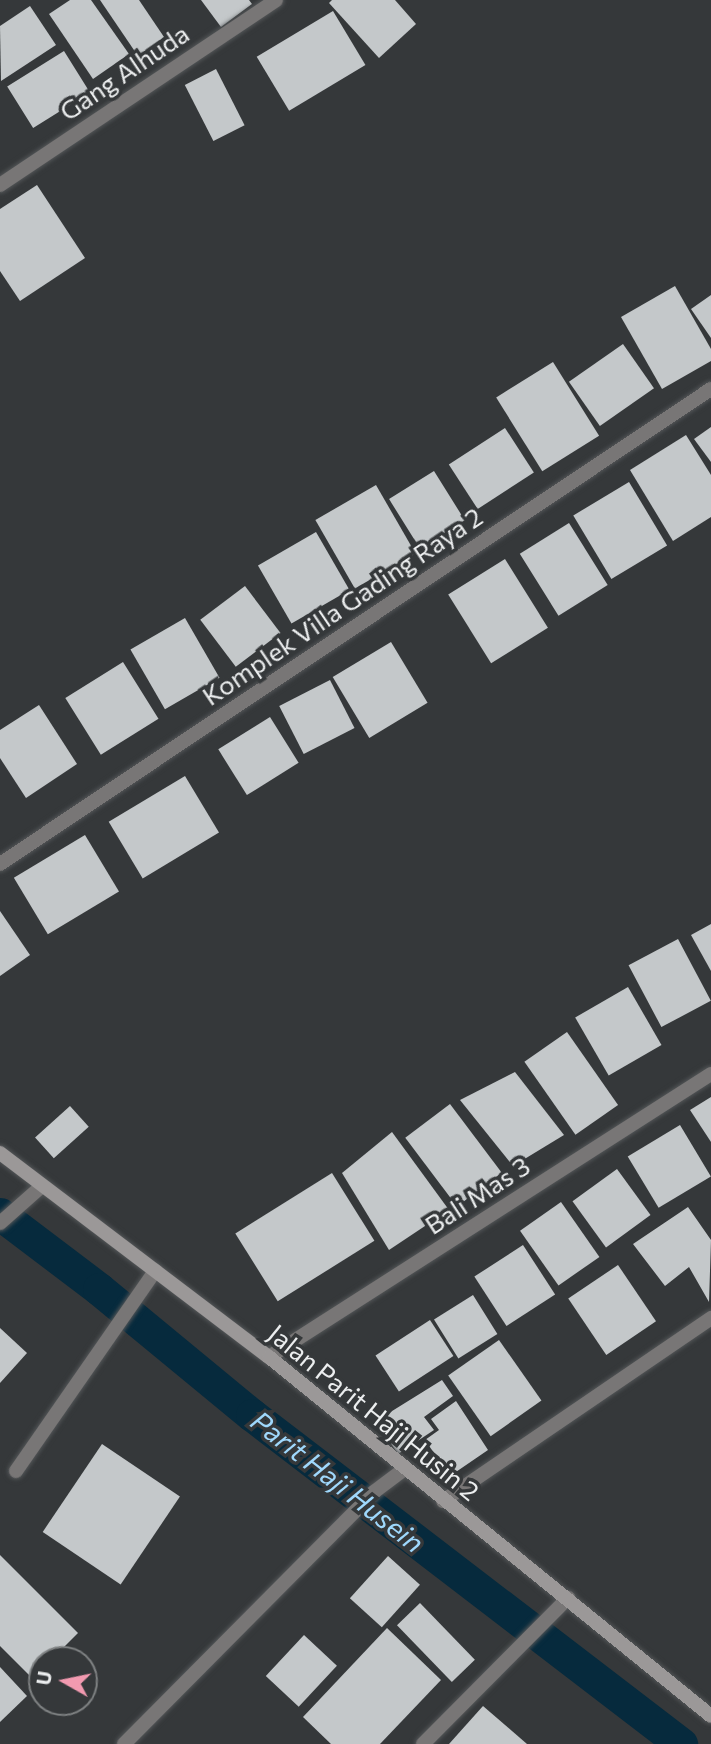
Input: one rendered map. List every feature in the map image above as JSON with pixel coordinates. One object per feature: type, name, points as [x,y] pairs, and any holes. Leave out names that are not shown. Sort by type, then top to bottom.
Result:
[{"type":"street","name":"Gang Alhuda","points":[[0,185],[276,0]]},
{"type":"street","name":"Komplek Villa Gading Raya 2","points":[[0,864],[711,389]]},
{"type":"street","name":"Bali Mas 3","points":[[269,1357],[711,1074]]},
{"type":"street","name":"Jalan Parit Haji Husin 2","points":[[0,1153],[269,1357],[711,1716]]},
{"type":"street","points":[[0,1223],[42,1186]]},
{"type":"street","points":[[16,1471],[155,1271]]},
{"type":"street","points":[[443,1501],[711,1318]]},
{"type":"street","points":[[124,1744],[374,1492],[404,1469]]},
{"type":"street","points":[[423,1744],[568,1598]]},
{"type":"building","points":[[70,0],[91,0],[129,54],[93,79],[49,14]]},
{"type":"building","points":[[100,0],[139,0],[164,37],[138,56]]},
{"type":"building","points":[[201,0],[249,0],[252,4],[221,27]]},
{"type":"building","points":[[332,0],[395,0],[416,24],[379,58],[329,3]]},
{"type":"building","points":[[30,6],[56,45],[1,81],[0,26]]},
{"type":"building","points":[[333,11],[365,65],[289,111],[257,57]]},
{"type":"building","points":[[64,51],[90,93],[33,128],[7,87]]},
{"type":"building","points":[[216,69],[245,125],[213,141],[185,85]]},
{"type":"building","points":[[37,185],[85,258],[20,301],[0,271],[0,209]]},
{"type":"building","points":[[675,286],[711,349],[711,361],[662,389],[621,317]]},
{"type":"building","points":[[711,295],[711,338],[691,309]]},
{"type":"building","points":[[623,344],[654,388],[600,426],[569,382]]},
{"type":"building","points":[[553,362],[599,436],[542,471],[496,398]]},
{"type":"building","points":[[711,427],[711,462],[694,439]]},
{"type":"building","points":[[505,428],[534,472],[478,509],[449,464]]},
{"type":"building","points":[[686,435],[711,475],[711,517],[673,541],[630,470]]},
{"type":"building","points":[[434,471],[465,520],[420,548],[389,499]]},
{"type":"building","points":[[629,482],[667,545],[611,579],[573,515]]},
{"type":"building","points":[[376,485],[416,553],[355,588],[315,520]]},
{"type":"building","points":[[569,523],[608,585],[558,616],[520,554]]},
{"type":"building","points":[[316,532],[350,590],[291,624],[258,566]]},
{"type":"building","points":[[505,559],[548,628],[491,663],[448,595]]},
{"type":"building","points":[[245,586],[281,633],[236,667],[200,620]]},
{"type":"building","points":[[185,618],[220,678],[165,709],[130,650]]},
{"type":"building","points":[[391,642],[428,703],[369,738],[333,677]]},
{"type":"building","points":[[123,662],[159,719],[101,755],[65,698]]},
{"type":"building","points":[[330,680],[355,728],[304,754],[279,706]]},
{"type":"building","points":[[39,705],[77,764],[26,798],[0,758],[0,730]]},
{"type":"building","points":[[270,717],[299,763],[247,795],[218,749]]},
{"type":"building","points":[[185,776],[219,833],[143,878],[109,822]]},
{"type":"building","points":[[85,835],[119,892],[48,934],[14,878]]},
{"type":"building","points":[[0,911],[30,955],[0,976]]},
{"type":"building","points":[[711,924],[711,971],[691,935]]},
{"type":"building","points":[[678,939],[711,1001],[661,1027],[629,965]]},
{"type":"building","points":[[628,987],[662,1045],[609,1076],[575,1017]]},
{"type":"building","points":[[567,1032],[618,1105],[575,1135],[524,1062]]},
{"type":"building","points":[[515,1072],[564,1135],[513,1166],[460,1100]]},
{"type":"building","points":[[711,1097],[711,1142],[690,1110]]},
{"type":"building","points":[[450,1104],[502,1173],[457,1206],[405,1138]]},
{"type":"building","points":[[70,1106],[89,1127],[54,1158],[35,1137]]},
{"type":"building","points":[[680,1125],[711,1176],[659,1208],[628,1156]]},
{"type":"building","points":[[392,1132],[449,1210],[389,1250],[342,1173]]},
{"type":"building","points":[[617,1169],[651,1215],[606,1247],[573,1201]]},
{"type":"building","points":[[332,1173],[374,1241],[278,1301],[235,1233]]},
{"type":"building","points":[[561,1202],[599,1257],[558,1286],[520,1231]]},
{"type":"building","points":[[688,1207],[711,1240],[709,1302],[689,1267],[665,1286],[633,1244]]},
{"type":"building","points":[[523,1245],[555,1294],[506,1326],[474,1277]]},
{"type":"building","points":[[618,1265],[656,1321],[606,1355],[568,1299]]},
{"type":"building","points":[[473,1295],[497,1334],[458,1358],[434,1319]]},
{"type":"building","points":[[430,1320],[453,1356],[399,1391],[375,1355]]},
{"type":"building","points":[[0,1328],[27,1353],[0,1383]]},
{"type":"building","points":[[499,1340],[541,1401],[491,1436],[448,1376]]},
{"type":"building","points":[[442,1380],[453,1396],[424,1417],[434,1430],[398,1454],[376,1421]]},
{"type":"building","points":[[456,1401],[488,1450],[450,1476],[425,1440],[439,1430],[431,1419]]},
{"type":"building","points":[[102,1444],[180,1497],[121,1584],[43,1532]]},
{"type":"building","points":[[0,1555],[78,1633],[65,1646],[28,1646],[28,1674],[0,1646]]},
{"type":"building","points":[[388,1556],[420,1585],[382,1627],[350,1598]]},
{"type":"building","points":[[420,1603],[475,1660],[452,1682],[397,1625]]},
{"type":"building","points":[[387,1628],[441,1680],[380,1744],[331,1744],[303,1717]]},
{"type":"building","points":[[304,1635],[337,1666],[299,1707],[266,1676]]},
{"type":"building","points":[[0,1667],[27,1696],[0,1722]]},
{"type":"building","points":[[483,1706],[527,1744],[449,1744]]},
{"type":"waterway","name":"Parit Haji Husein","points":[[0,1214],[99,1289],[252,1415],[681,1744]]}]
